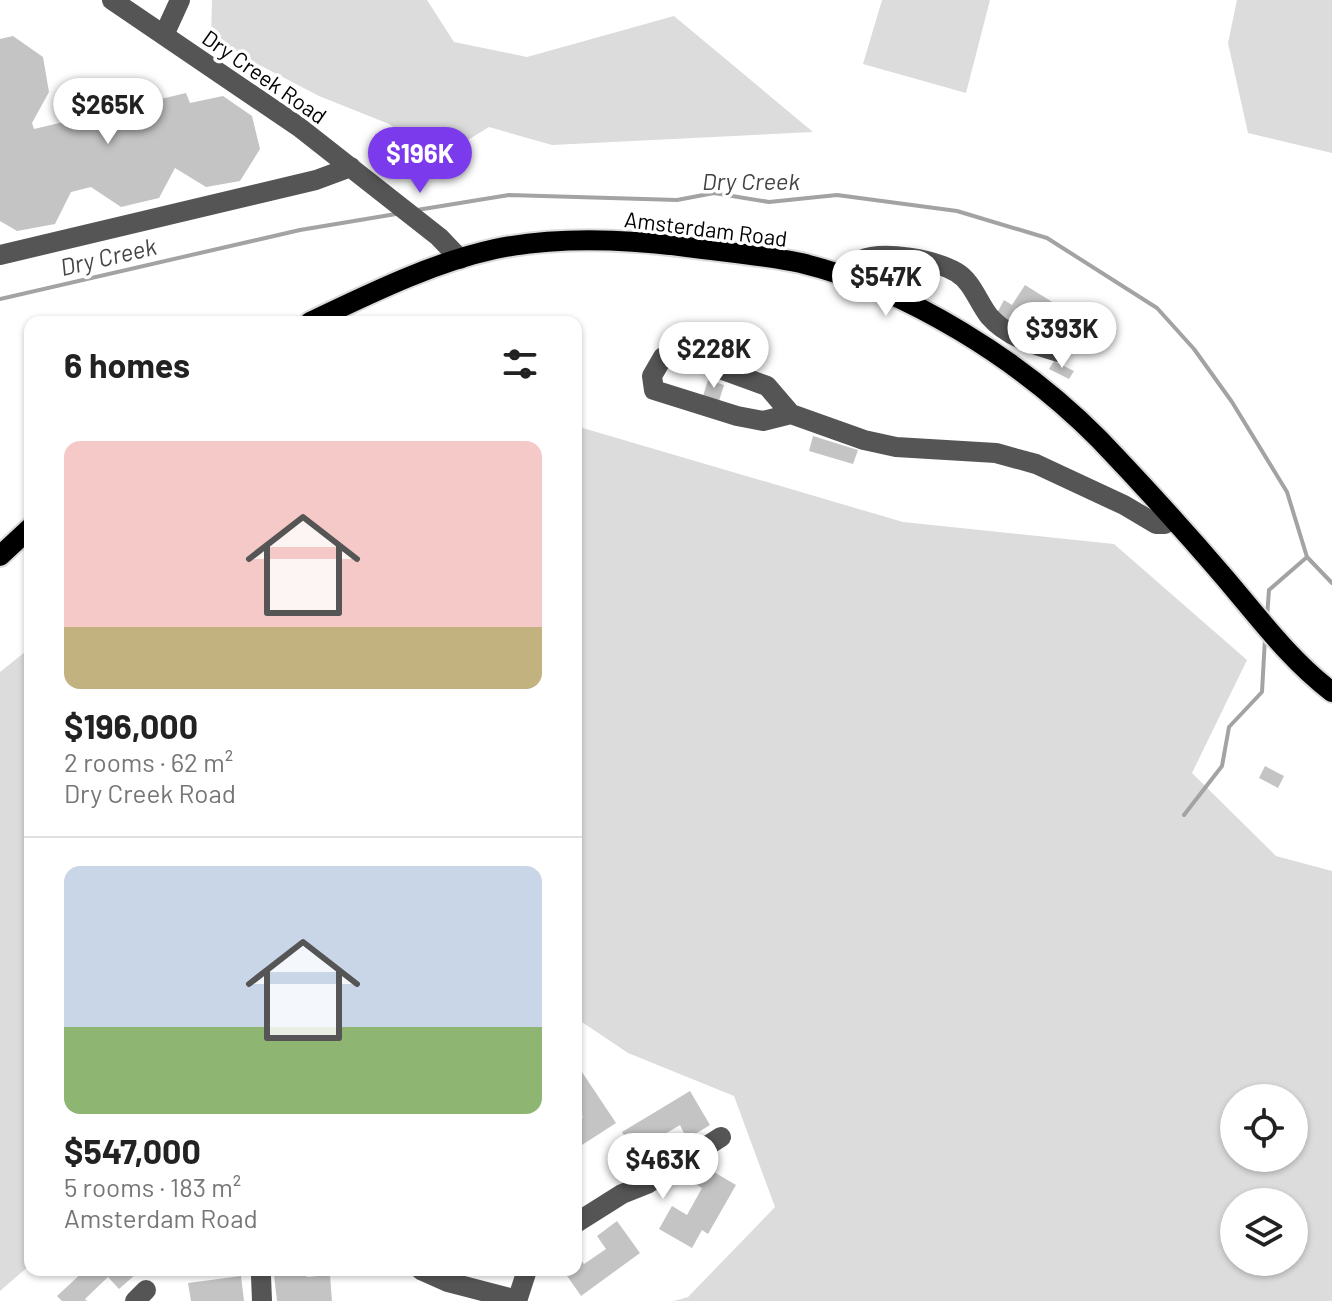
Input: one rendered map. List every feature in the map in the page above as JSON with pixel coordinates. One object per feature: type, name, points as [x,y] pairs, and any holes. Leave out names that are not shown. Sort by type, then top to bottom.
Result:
[{"type":"main road","name":"Amsterdam Road","points":[[323,316],[405,279],[460,259],[515,245],[597,240],[659,244],[769,257],[844,277],[915,307],[1032,379],[1097,438],[1172,518],[1275,638],[1332,692]]},
{"type":"main road","points":[[0,556],[24,534]]},
{"type":"street","name":"Dry Creek Road","points":[[112,0],[299,127],[439,237],[460,259]]},
{"type":"street","points":[[164,35],[180,0]]},
{"type":"street","points":[[0,255],[286,188],[351,167]]},
{"type":"street","points":[[844,277],[857,261],[875,255],[896,255],[955,271],[965,279],[991,318],[1031,344],[1059,352],[1072,331]]},
{"type":"street","points":[[791,414],[763,421],[737,416],[654,390],[652,376],[663,357],[679,354],[767,386],[791,414],[864,440],[896,447],[996,453],[1036,464],[1124,505],[1156,524],[1165,524],[1172,518]]},
{"type":"street","points":[[582,1216],[647,1184],[721,1137]]},
{"type":"street","points":[[261,1276],[262,1301]]},
{"type":"street","points":[[434,1276],[517,1300],[525,1276]]},
{"type":"shaded area","points":[[212,0],[427,0],[454,42],[527,57],[674,16],[813,132],[552,145],[489,127],[435,160],[389,124],[319,96],[211,40]]},
{"type":"shaded area","points":[[882,0],[990,0],[966,93],[863,64]]},
{"type":"shaded area","points":[[1237,0],[1332,0],[1332,153],[1248,133],[1228,43]]},
{"type":"shaded area","points":[[582,428],[903,522],[1114,544],[1247,660],[1192,773],[1276,856],[1332,871],[1332,1301],[674,1301],[688,1297],[775,1207],[734,1096],[628,1053],[582,1022]]},
{"type":"shaded area","points":[[24,653],[24,1270],[0,1291],[0,672]]},
{"type":"building","points":[[13,36],[43,57],[49,92],[32,123],[34,129],[186,93],[190,103],[223,96],[252,116],[260,149],[240,181],[206,187],[175,168],[159,198],[121,207],[91,187],[71,192],[55,224],[17,231],[0,221],[0,39]]},
{"type":"building","points":[[1025,285],[1054,303],[1033,337],[996,315],[1004,300],[1012,305]]},
{"type":"building","points":[[1054,361],[1074,371],[1069,379],[1049,369]]},
{"type":"building","points":[[708,380],[724,385],[719,401],[703,396]]},
{"type":"building","points":[[813,436],[858,450],[853,464],[809,451]]},
{"type":"building","points":[[1265,766],[1284,776],[1278,788],[1259,778]]},
{"type":"building","points":[[582,1072],[616,1123],[582,1145]]},
{"type":"building","points":[[690,1091],[710,1125],[687,1139],[680,1125],[655,1140],[663,1153],[648,1162],[643,1153],[637,1157],[622,1132]]},
{"type":"building","points":[[702,1165],[736,1185],[708,1234],[702,1230],[692,1248],[659,1229],[672,1206],[687,1215],[702,1188],[692,1182]]},
{"type":"building","points":[[617,1221],[640,1253],[581,1296],[567,1276],[582,1276],[582,1261],[584,1264],[606,1249],[597,1236]]},
{"type":"building","points":[[79,1276],[134,1276],[119,1289],[108,1277],[85,1299],[87,1301],[62,1301],[57,1296]]},
{"type":"building","points":[[241,1276],[244,1301],[191,1301],[188,1283]]},
{"type":"building","points":[[274,1276],[330,1276],[332,1301],[277,1301]]},
{"type":"waterway","name":"Dry Creek","points":[[417,210],[509,195],[677,200],[714,193],[769,202],[837,195],[957,211],[1047,238],[1157,308],[1194,349],[1232,402],[1287,492],[1307,557],[1332,583]]},
{"type":"waterway","name":"Dry Creek","points":[[0,299],[300,230],[396,214]]},
{"type":"waterway","points":[[1267,617],[1269,590],[1307,557]]},
{"type":"waterway","points":[[1184,815],[1222,766],[1229,727],[1262,692],[1265,638]]}]
